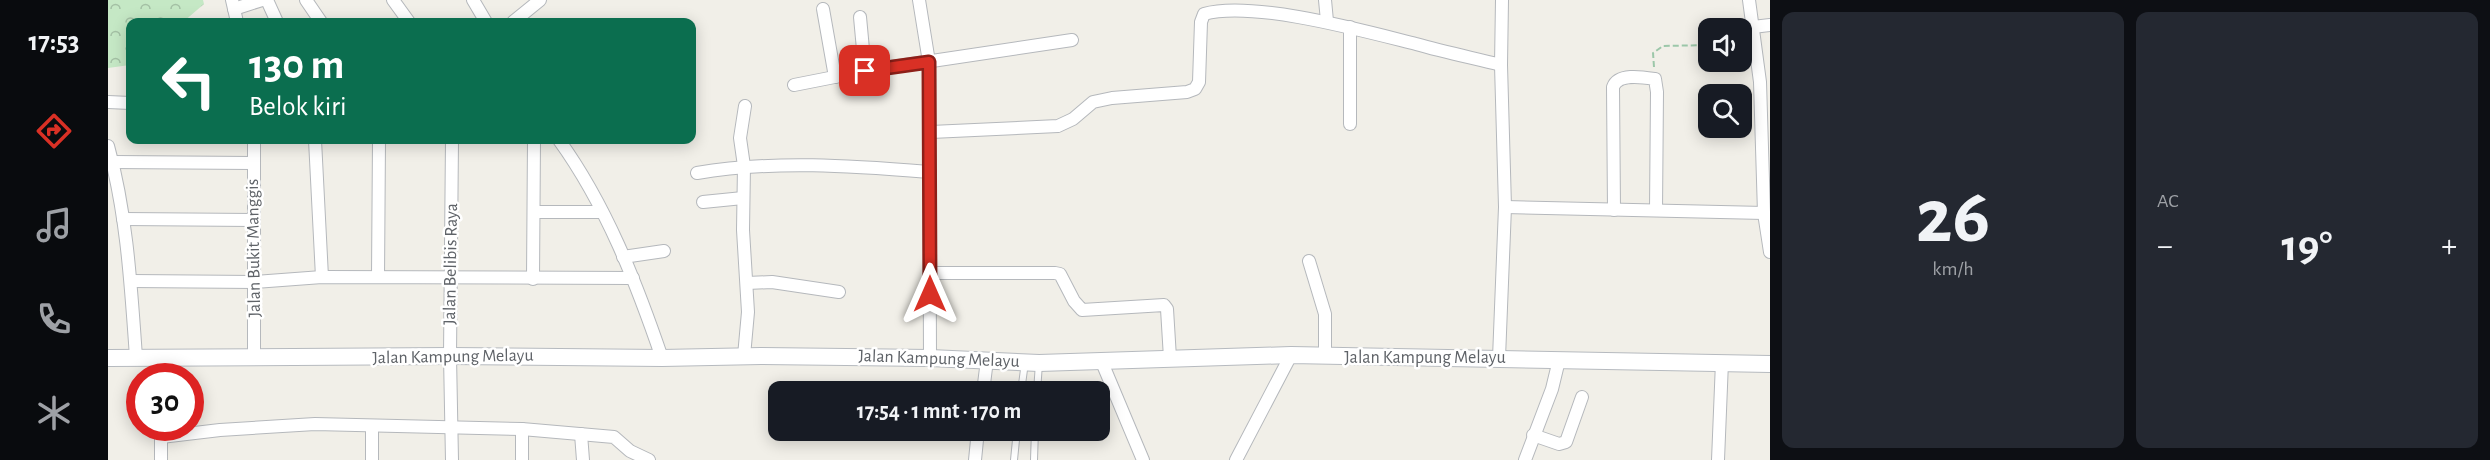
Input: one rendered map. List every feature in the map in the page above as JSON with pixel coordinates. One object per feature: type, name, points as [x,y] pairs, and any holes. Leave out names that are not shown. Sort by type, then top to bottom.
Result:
[{"type":"main road","name":"Jalan Kampung Melayu","points":[[108,358],[744,356],[930,358],[1032,362],[1291,355],[1770,364]]},
{"type":"street","points":[[233,5],[262,0]]},
{"type":"street","points":[[267,0],[275,18]]},
{"type":"street","points":[[306,0],[318,18]]},
{"type":"street","points":[[393,0],[406,18]]},
{"type":"street","points":[[473,0],[484,18]]},
{"type":"street","points":[[518,18],[540,0]]},
{"type":"street","points":[[919,0],[929,62],[930,358]]},
{"type":"street","points":[[1325,0],[1327,21]]},
{"type":"street","points":[[1498,358],[1505,207],[1501,65],[1502,0]]},
{"type":"street","points":[[1749,0],[1765,82],[1764,213],[1770,252]]},
{"type":"street","points":[[931,132],[1058,126],[1073,119],[1093,102],[1112,98],[1187,92],[1195,89],[1198,81],[1201,22],[1204,14],[1213,10],[1262,8],[1327,21],[1501,65]]},
{"type":"street","points":[[823,9],[835,77]]},
{"type":"street","points":[[860,17],[865,71]]},
{"type":"street","points":[[1753,27],[1770,25]]},
{"type":"street","points":[[1350,27],[1350,124]]},
{"type":"street","points":[[794,85],[865,71],[1072,40]]},
{"type":"street","points":[[1614,210],[1613,87],[1620,79],[1639,76],[1654,79],[1657,92],[1656,210]]},
{"type":"street","points":[[108,102],[126,102]]},
{"type":"street","points":[[744,356],[748,312],[744,166],[740,138],[745,106]]},
{"type":"street","name":"Jalan Bukit Manggis","points":[[254,144],[254,357]]},
{"type":"street","points":[[315,144],[322,277]]},
{"type":"street","points":[[378,277],[379,144]]},
{"type":"street","name":"Jalan Belibis Raya","points":[[452,144],[450,356],[452,460]]},
{"type":"street","points":[[533,279],[534,144]]},
{"type":"street","points":[[561,144],[602,212],[633,278],[662,358]]},
{"type":"street","points":[[108,146],[123,219],[131,281],[136,357]]},
{"type":"street","points":[[112,162],[253,162]]},
{"type":"street","points":[[697,173],[744,166],[838,165],[930,172]]},
{"type":"street","points":[[703,202],[744,198]]},
{"type":"street","points":[[1505,207],[1764,213]]},
{"type":"street","points":[[534,212],[602,212]]},
{"type":"street","points":[[123,219],[254,220]]},
{"type":"street","points":[[623,257],[664,251]]},
{"type":"street","points":[[1309,261],[1325,314],[1325,357]]},
{"type":"street","points":[[930,273],[1055,273],[1060,274],[1074,301],[1082,310],[1164,305],[1167,309],[1170,358]]},
{"type":"street","points":[[131,281],[255,282],[322,277],[633,278]]},
{"type":"street","points":[[747,283],[772,282],[839,292]]},
{"type":"street","points":[[1236,460],[1291,355]]},
{"type":"street","points":[[163,357],[163,363]]},
{"type":"street","points":[[984,381],[987,360]]},
{"type":"street","points":[[1101,360],[1143,460]]},
{"type":"street","points":[[1525,460],[1552,389],[1559,360]]},
{"type":"street","points":[[1718,460],[1722,362]]},
{"type":"street","points":[[1533,435],[1559,444],[1566,442],[1582,397]]},
{"type":"street","points":[[204,431],[315,424],[522,429],[614,437],[630,451],[649,460]]},
{"type":"street","points":[[372,427],[372,460]]},
{"type":"street","points":[[522,429],[522,460]]},
{"type":"street","points":[[581,434],[583,460]]},
{"type":"street","points":[[161,460],[162,441]]},
{"type":"street","points":[[975,460],[977,441]]},
{"type":"lane","points":[[1025,381],[1032,362]]},
{"type":"lane","points":[[1032,362],[1035,381]]},
{"type":"lane","points":[[1014,460],[1016,441]]},
{"type":"lane","points":[[1034,460],[1035,441]]},
{"type":"path","points":[[1654,79],[1653,53],[1655,50],[1663,46],[1698,45]]},
{"type":"green space","points":[[108,0],[203,0],[204,4],[188,18],[126,18],[126,66],[108,68]]},
{"type":"route","points":[[865,71],[929,62],[930,294]]}]
